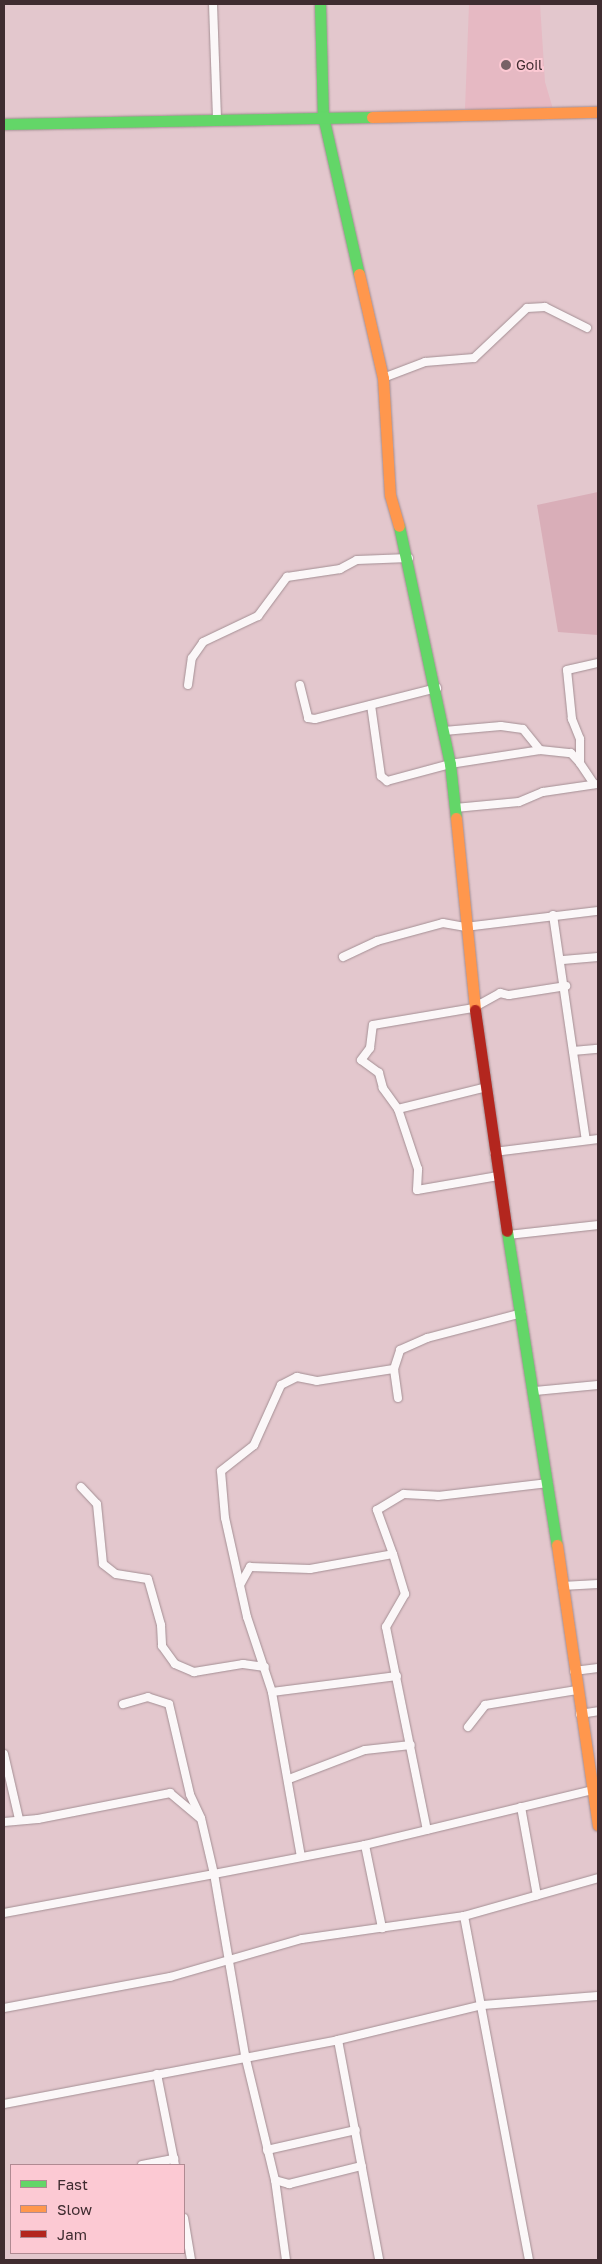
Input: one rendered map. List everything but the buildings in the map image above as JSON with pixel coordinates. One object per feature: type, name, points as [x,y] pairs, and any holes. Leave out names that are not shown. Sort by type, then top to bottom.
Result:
[{"type":"street","points":[[213,4],[216,117]]},
{"type":"street","points":[[320,4],[323,116],[383,378],[390,495],[409,558],[437,688],[450,764],[473,1008],[483,1088],[535,1391],[580,1714],[598,1825]]},
{"type":"street","points":[[4,124],[216,117],[598,112]]},
{"type":"street","points":[[383,378],[425,362],[474,358],[527,308],[545,307],[587,328]]},
{"type":"street","points":[[188,685],[192,658],[203,642],[258,616],[287,577],[340,569],[358,560],[409,558]]},
{"type":"street","points":[[580,763],[580,739],[572,719],[567,670],[598,663]]},
{"type":"street","points":[[300,685],[308,718],[371,705],[437,688]]},
{"type":"street","points":[[371,705],[382,776],[387,781],[450,764],[540,750],[571,753],[596,784],[543,792],[519,802],[455,808]]},
{"type":"street","points":[[444,731],[501,726],[523,729],[540,750]]},
{"type":"street","points":[[343,957],[377,941],[443,923],[465,927],[598,911]]},
{"type":"street","points":[[553,916],[563,960],[573,1051],[586,1140]]},
{"type":"street","points":[[563,960],[598,957]]},
{"type":"street","points":[[498,1176],[417,1190],[418,1169],[398,1109],[379,1073],[361,1060],[370,1048],[373,1025],[473,1008],[500,992],[509,995],[566,986]]},
{"type":"street","points":[[573,1051],[598,1049]]},
{"type":"street","points":[[398,1109],[483,1088]]},
{"type":"street","points":[[494,1152],[598,1139]]},
{"type":"street","points":[[508,1235],[598,1226]]},
{"type":"street","points":[[398,1398],[394,1369],[400,1350],[427,1338],[522,1313]]},
{"type":"street","points":[[301,1857],[272,1692],[240,1585],[225,1518],[221,1471],[254,1445],[278,1390],[297,1376],[317,1381],[394,1369]]},
{"type":"street","points":[[535,1391],[598,1385]]},
{"type":"street","points":[[426,1830],[411,1745],[386,1627],[405,1594],[378,1510],[404,1494],[438,1496],[548,1483]]},
{"type":"street","points":[[81,1487],[97,1504],[103,1564],[116,1574],[148,1579],[161,1624],[162,1646],[175,1664],[194,1672],[242,1664],[264,1667]]},
{"type":"street","points":[[240,1585],[250,1567],[310,1569],[393,1554]]},
{"type":"street","points":[[562,1586],[598,1584]]},
{"type":"street","points":[[574,1671],[598,1668]]},
{"type":"street","points":[[272,1692],[397,1676]]},
{"type":"street","points":[[468,1727],[485,1704],[577,1690]]},
{"type":"street","points":[[123,1704],[148,1697],[169,1704],[190,1794],[201,1818],[214,1874],[245,2055],[275,2180],[286,2260]]},
{"type":"street","points":[[580,1714],[598,1711]]},
{"type":"street","points":[[288,1779],[365,1750],[411,1745]]},
{"type":"street","points":[[4,1754],[19,1819]]},
{"type":"street","points":[[4,1913],[365,1845],[592,1790]]},
{"type":"street","points":[[4,1822],[19,1819],[38,1820],[170,1793],[201,1818]]},
{"type":"street","points":[[521,1808],[537,1896]]},
{"type":"street","points":[[365,1845],[382,1928]]},
{"type":"street","points":[[4,2008],[170,1977],[229,1957],[302,1940],[464,1916],[598,1878]]},
{"type":"street","points":[[464,1916],[483,2005],[529,2260]]},
{"type":"street","points":[[4,2104],[245,2055],[338,2040],[483,2005],[598,1996]]},
{"type":"street","points":[[338,2040],[379,2260]]},
{"type":"street","points":[[153,2164],[175,2162],[157,2074]]},
{"type":"street","points":[[267,2150],[356,2130]]},
{"type":"street","points":[[275,2180],[289,2184],[362,2166]]},
{"type":"street","points":[[185,2224],[191,2260]]},
{"type":"shaded area","points":[[469,4],[540,4],[545,82],[553,109],[465,109]]},
{"type":"shaded area","points":[[598,492],[598,635],[558,632],[537,505]]},
{"type":"traffic: fast","points":[[320,4],[323,116],[359,274]]},
{"type":"traffic: fast","points":[[4,124],[372,117]]},
{"type":"traffic: fast","points":[[399,526],[450,764],[456,818]]},
{"type":"traffic: fast","points":[[507,1231],[557,1545]]},
{"type":"traffic: slow","points":[[372,117],[598,112]]},
{"type":"traffic: slow","points":[[359,274],[383,378],[390,495],[399,526]]},
{"type":"traffic: slow","points":[[456,818],[475,1010]]},
{"type":"traffic: slow","points":[[557,1545],[598,1825]]},
{"type":"traffic: jam","points":[[475,1010],[507,1231]]},
{"type":"place","name":"Goil","points":[[506,65]]}]
